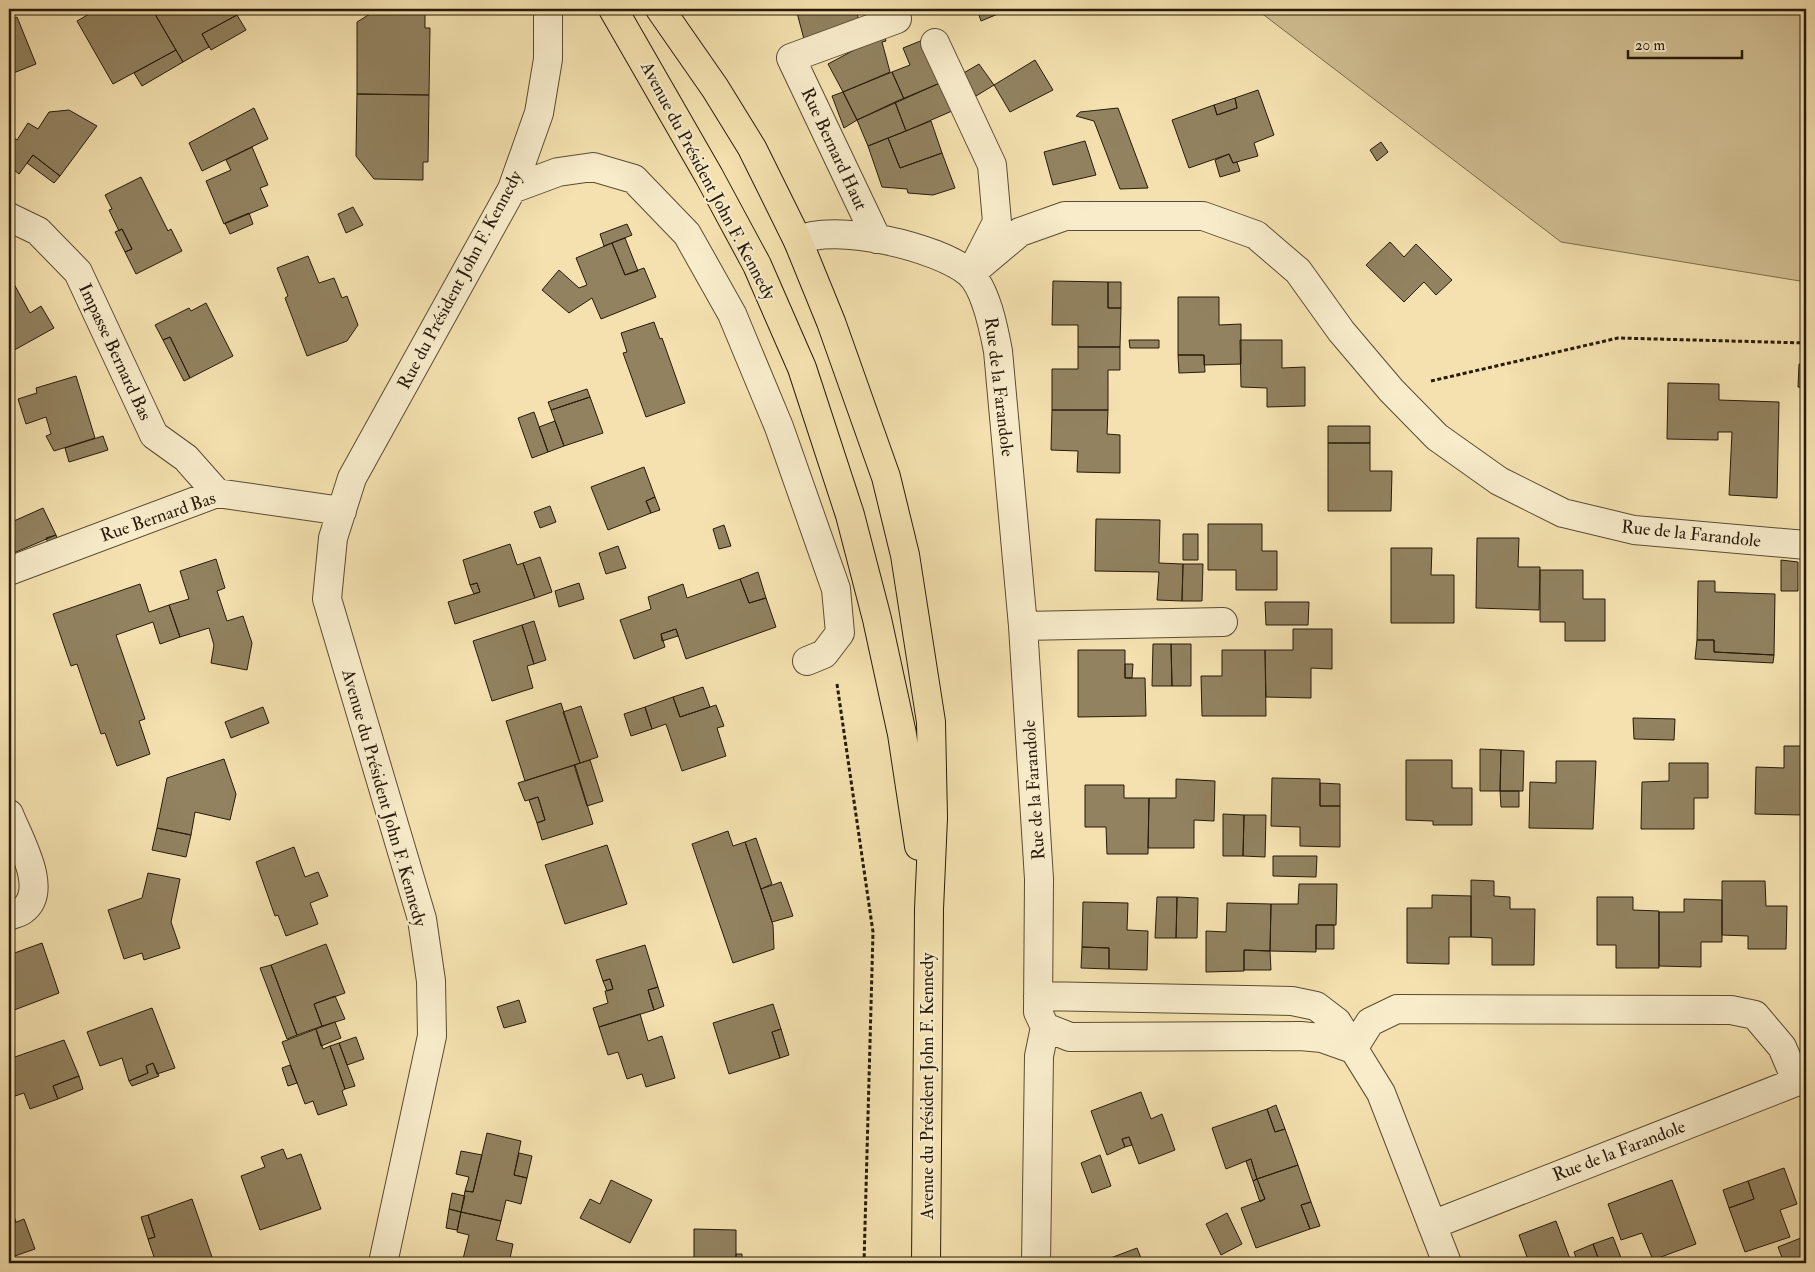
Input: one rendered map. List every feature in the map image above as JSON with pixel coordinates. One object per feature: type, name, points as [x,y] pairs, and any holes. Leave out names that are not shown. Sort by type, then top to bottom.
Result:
[{"type":"main road","name":"Avenue du Président John F. Kennedy","points":[[613,9],[705,168],[752,257],[802,368],[850,515],[877,620],[902,734],[929,909]]},
{"type":"main road","name":"Avenue du Président John F. Kennedy","points":[[660,9],[715,88],[752,148],[798,241],[830,322],[886,477],[905,555],[931,722],[933,818],[929,909],[926,1263]]},
{"type":"street","name":"Rue du Président John F. Kennedy","points":[[342,511],[352,478],[512,189],[539,113],[548,58],[548,9]]},
{"type":"street","name":"Rue Bernard Haut","points":[[877,239],[791,58],[897,19]]},
{"type":"street","points":[[935,43],[992,165],[998,222],[970,274]]},
{"type":"street","points":[[512,189],[558,172],[593,167],[634,179],[687,234],[732,314],[782,436],[836,590],[840,633],[824,654],[807,661]]},
{"type":"street","name":"Rue de la Farandole","points":[[1046,1027],[1038,1012],[1039,879],[1023,626],[998,351],[990,310],[970,274],[1020,232],[1065,216],[1203,216],[1256,235],[1298,271],[1341,331],[1391,390],[1437,437],[1498,482],[1562,513],[1634,530],[1806,545]]},
{"type":"street","name":"Impasse Bernard Bas","points":[[9,217],[38,231],[78,272],[154,435],[186,458],[217,493]]},
{"type":"street","name":"Rue Bernard Haut","points":[[798,241],[810,235],[877,239],[907,244],[941,255],[970,274]]},
{"type":"street","name":"Rue Bernard Bas","points":[[9,571],[217,493],[342,511]]},
{"type":"street","name":"Avenue du Président John F. Kennedy","points":[[342,511],[332,538],[327,599],[422,919],[431,981],[432,1036],[383,1263]]},
{"type":"street","points":[[1023,626],[1223,622]]},
{"type":"street","points":[[9,814],[35,881],[34,896],[23,910],[9,916]]},
{"type":"street","points":[[1038,996],[1292,1001],[1316,1006],[1337,1022],[1381,1093],[1447,1263]]},
{"type":"street","points":[[1353,1049],[1370,1022],[1397,1009],[1731,1010],[1755,1015],[1782,1047],[1801,1080]]},
{"type":"street","points":[[1036,1263],[1039,1056],[1046,1027],[1070,1037],[1300,1036],[1322,1038],[1353,1049]]},
{"type":"street","name":"Rue de la Farandole","points":[[1432,1225],[1801,1080]]},
{"type":"path","points":[[1391,390],[1618,338],[1806,343]]},
{"type":"path","points":[[832,644],[873,932],[864,1263]]},
{"type":"shaded area","points":[[1256,9],[1806,9],[1806,282],[1561,242]]},
{"type":"building","points":[[98,9],[152,9],[176,50],[113,84],[77,21]]},
{"type":"building","points":[[152,9],[233,9],[237,15],[202,34],[209,47],[183,62]]},
{"type":"building","points":[[378,9],[425,9],[425,28],[430,28],[429,95],[357,94],[357,22]]},
{"type":"building","points":[[796,9],[856,9],[860,25],[805,43]]},
{"type":"building","points":[[977,9],[1010,9],[981,21]]},
{"type":"building","points":[[237,15],[246,30],[211,50],[202,34]]},
{"type":"building","points":[[9,17],[10,21],[17,17],[36,64],[11,74],[13,79],[9,81]]},
{"type":"building","points":[[884,34],[886,41],[882,42],[890,72],[843,92],[828,64]]},
{"type":"building","points":[[923,40],[940,83],[904,99],[892,72],[910,65],[903,48]]},
{"type":"building","points":[[176,50],[183,62],[142,86],[134,73]]},
{"type":"building","points":[[1035,60],[1053,90],[1010,112],[994,85]]},
{"type":"building","points":[[979,64],[994,85],[976,96],[962,74]]},
{"type":"building","points":[[892,72],[904,99],[857,120],[843,92]]},
{"type":"building","points":[[940,83],[952,111],[906,131],[895,102]]},
{"type":"building","points":[[1258,90],[1274,135],[1254,143],[1258,156],[1233,163],[1229,154],[1189,168],[1172,120],[1214,105],[1217,115],[1237,108],[1235,98]]},
{"type":"building","points":[[843,92],[857,120],[844,128],[832,96]]},
{"type":"building","points":[[357,94],[429,95],[428,162],[423,162],[423,180],[374,179],[356,156]]},
{"type":"building","points":[[1235,98],[1237,108],[1217,115],[1214,105]]},
{"type":"building","points":[[895,102],[906,131],[868,146],[857,120]]},
{"type":"building","points":[[254,108],[268,139],[202,171],[189,143]]},
{"type":"building","points":[[1118,108],[1148,188],[1120,189],[1094,121],[1076,116],[1080,112]]},
{"type":"building","points":[[69,110],[97,126],[60,176],[33,155],[19,174],[9,166],[9,134],[17,140],[28,123],[38,129],[49,112]]},
{"type":"building","points":[[931,121],[942,153],[900,168],[888,138]]},
{"type":"building","points":[[888,138],[900,168],[942,153],[955,188],[933,195],[908,193],[907,189],[882,187],[868,146]]},
{"type":"building","points":[[1085,141],[1096,175],[1053,185],[1044,152]]},
{"type":"building","points":[[1381,142],[1388,152],[1377,161],[1370,150]]},
{"type":"building","points":[[252,147],[268,185],[260,188],[268,206],[224,224],[206,181],[231,170],[226,160]]},
{"type":"building","points":[[1229,154],[1233,163],[1237,162],[1240,171],[1220,177],[1215,160]]},
{"type":"building","points":[[33,155],[60,176],[54,183],[27,163]]},
{"type":"building","points":[[141,177],[168,231],[171,229],[182,251],[136,274],[125,252],[132,249],[122,229],[119,231],[109,210],[112,209],[105,195]]},
{"type":"building","points":[[353,207],[363,225],[346,233],[338,214]]},
{"type":"building","points":[[249,213],[253,224],[230,234],[225,223]]},
{"type":"building","points":[[627,224],[632,235],[604,246],[600,234]]},
{"type":"building","points":[[122,229],[132,249],[125,252],[115,232]]},
{"type":"building","points":[[625,238],[638,271],[625,275],[612,243]]},
{"type":"building","points":[[1390,242],[1404,257],[1416,244],[1452,280],[1436,295],[1424,282],[1404,302],[1366,265]]},
{"type":"building","points":[[612,243],[625,275],[644,268],[656,297],[601,319],[592,298],[569,313],[542,290],[559,270],[579,288],[587,285],[576,258]]},
{"type":"building","points":[[308,256],[319,283],[334,278],[342,298],[347,296],[358,325],[347,341],[307,356],[285,298],[288,296],[277,268]]},
{"type":"building","points":[[9,275],[30,313],[41,306],[54,328],[9,353]]},
{"type":"building","points":[[1053,281],[1108,282],[1108,308],[1121,308],[1120,347],[1078,347],[1078,325],[1052,325]]},
{"type":"building","points":[[1108,282],[1121,282],[1121,308],[1108,308]]},
{"type":"building","points":[[1178,297],[1219,297],[1219,325],[1241,324],[1241,364],[1204,365],[1204,355],[1178,355]]},
{"type":"building","points":[[206,303],[233,356],[190,378],[170,337],[163,340],[155,325],[189,308],[191,311]]},
{"type":"building","points":[[654,322],[660,339],[662,338],[685,403],[646,417],[623,353],[627,352],[621,333]]},
{"type":"building","points":[[170,337],[190,378],[184,381],[163,340]]},
{"type":"building","points":[[1129,340],[1159,340],[1159,348],[1130,348]]},
{"type":"building","points":[[1240,340],[1282,340],[1282,368],[1305,367],[1305,406],[1267,407],[1267,388],[1241,387]]},
{"type":"building","points":[[1078,347],[1120,347],[1120,370],[1108,370],[1108,410],[1052,410],[1052,369],[1078,369]]},
{"type":"building","points":[[1178,355],[1204,355],[1205,372],[1179,373]]},
{"type":"building","points":[[1799,364],[1806,364],[1806,388],[1798,387]]},
{"type":"building","points":[[76,376],[95,438],[54,451],[46,436],[51,434],[46,417],[26,424],[18,399],[37,393],[36,388]]},
{"type":"building","points":[[1668,383],[1719,384],[1719,400],[1779,402],[1777,498],[1729,495],[1732,432],[1718,432],[1718,440],[1667,439]]},
{"type":"building","points":[[587,389],[590,397],[551,410],[548,402]]},
{"type":"building","points":[[590,397],[603,433],[564,446],[551,410]]},
{"type":"building","points":[[1052,410],[1108,410],[1107,434],[1120,435],[1120,473],[1077,472],[1078,451],[1051,450]]},
{"type":"building","points":[[534,412],[548,452],[532,458],[518,418]]},
{"type":"building","points":[[555,421],[564,446],[548,452],[539,427]]},
{"type":"building","points":[[1328,426],[1370,426],[1370,443],[1328,443]]},
{"type":"building","points":[[103,436],[108,450],[69,462],[65,448]]},
{"type":"building","points":[[1328,443],[1370,443],[1370,471],[1392,471],[1391,511],[1328,511]]},
{"type":"building","points":[[644,467],[655,497],[646,501],[651,513],[608,530],[591,487]]},
{"type":"building","points":[[655,497],[660,510],[651,513],[646,501]]},
{"type":"building","points":[[550,506],[556,522],[540,528],[534,512]]},
{"type":"building","points":[[43,508],[56,535],[9,555],[9,511],[14,521]]},
{"type":"building","points":[[1096,519],[1160,520],[1159,563],[1183,564],[1182,601],[1157,600],[1159,572],[1095,571]]},
{"type":"building","points":[[1208,524],[1262,524],[1262,551],[1277,551],[1277,590],[1236,590],[1236,570],[1208,570]]},
{"type":"building","points":[[724,525],[731,546],[719,549],[713,529]]},
{"type":"building","points":[[1183,534],[1198,534],[1198,560],[1183,560]]},
{"type":"building","points":[[56,535],[59,545],[50,547],[46,538]]},
{"type":"building","points":[[1477,538],[1519,538],[1518,567],[1540,567],[1539,610],[1476,608]]},
{"type":"building","points":[[510,544],[517,565],[523,563],[535,598],[455,624],[448,602],[480,592],[477,583],[470,585],[463,560]]},
{"type":"building","points":[[618,546],[626,568],[606,574],[599,553]]},
{"type":"building","points":[[1391,548],[1432,548],[1431,575],[1454,575],[1454,623],[1391,623]]},
{"type":"building","points":[[540,557],[552,592],[535,598],[523,563]]},
{"type":"building","points":[[216,559],[225,588],[217,591],[227,621],[243,616],[252,643],[247,670],[211,663],[214,645],[209,628],[180,637],[169,605],[189,599],[180,571]]},
{"type":"building","points":[[1781,560],[1798,562],[1798,591],[1781,591]]},
{"type":"building","points":[[1183,564],[1203,564],[1202,601],[1182,601]]},
{"type":"building","points":[[1540,570],[1583,570],[1583,599],[1605,599],[1605,641],[1565,641],[1565,622],[1540,622]]},
{"type":"building","points":[[758,572],[766,598],[749,603],[740,579]]},
{"type":"building","points":[[740,579],[749,603],[766,598],[776,627],[686,659],[676,629],[661,634],[665,647],[634,659],[620,620],[651,609],[648,597],[683,584],[687,598]]},
{"type":"building","points":[[1698,581],[1715,581],[1715,592],[1775,594],[1774,655],[1714,652],[1714,640],[1697,640]]},
{"type":"building","points":[[477,583],[480,592],[474,594],[470,585]]},
{"type":"building","points":[[579,583],[584,599],[559,607],[555,591]]},
{"type":"building","points":[[140,584],[149,612],[169,605],[180,637],[160,644],[153,622],[116,635],[145,719],[139,721],[150,754],[117,766],[105,733],[101,734],[77,664],[71,666],[53,614]]},
{"type":"building","points":[[1265,602],[1309,602],[1308,625],[1266,625]]},
{"type":"building","points":[[534,621],[546,660],[534,664],[522,625]]},
{"type":"building","points":[[522,625],[534,664],[527,666],[533,688],[492,701],[473,641]]},
{"type":"building","points":[[676,629],[678,636],[662,641],[661,634]]},
{"type":"building","points":[[1293,629],[1332,629],[1332,669],[1311,668],[1311,698],[1266,697],[1265,650],[1293,650]]},
{"type":"building","points":[[1697,640],[1714,640],[1714,652],[1774,655],[1773,663],[1695,659]]},
{"type":"building","points":[[1153,644],[1171,644],[1172,686],[1152,686]]},
{"type":"building","points":[[1171,644],[1191,644],[1191,686],[1172,686]]},
{"type":"building","points":[[1078,650],[1125,650],[1125,678],[1145,678],[1146,716],[1078,717]]},
{"type":"building","points":[[1222,650],[1265,650],[1266,716],[1202,716],[1201,676],[1222,676]]},
{"type":"building","points":[[1125,664],[1133,664],[1132,678],[1125,678]]},
{"type":"building","points":[[703,687],[710,707],[680,717],[673,697]]},
{"type":"building","points":[[673,697],[680,717],[716,705],[724,726],[717,728],[726,756],[682,771],[666,724],[652,729],[645,707]]},
{"type":"building","points":[[561,703],[580,763],[525,781],[506,721]]},
{"type":"building","points":[[581,706],[598,757],[580,763],[563,712]]},
{"type":"building","points":[[263,707],[269,723],[231,738],[225,722]]},
{"type":"building","points":[[645,707],[652,729],[631,736],[624,714]]},
{"type":"building","points":[[1633,718],[1675,719],[1674,740],[1634,739]]},
{"type":"building","points":[[1784,746],[1806,746],[1806,787],[1803,787],[1802,815],[1755,814],[1756,767],[1784,768]]},
{"type":"building","points":[[1480,749],[1501,750],[1500,791],[1480,791]]},
{"type":"building","points":[[1501,750],[1524,751],[1523,791],[1500,791]]},
{"type":"building","points":[[224,759],[236,794],[230,820],[195,812],[191,835],[157,828],[167,778]]},
{"type":"building","points":[[590,760],[603,801],[587,806],[574,765]]},
{"type":"building","points":[[1406,760],[1452,760],[1452,788],[1472,788],[1472,825],[1433,825],[1433,821],[1406,820]]},
{"type":"building","points":[[1556,761],[1596,761],[1593,829],[1529,828],[1530,782],[1556,783]]},
{"type":"building","points":[[1669,763],[1708,763],[1708,798],[1694,798],[1694,829],[1641,829],[1642,782],[1669,781]]},
{"type":"building","points":[[575,765],[593,824],[542,840],[537,823],[545,820],[538,797],[525,801],[518,783]]},
{"type":"building","points":[[1272,778],[1320,779],[1320,806],[1340,806],[1340,847],[1300,846],[1300,827],[1271,826]]},
{"type":"building","points":[[1176,779],[1215,781],[1214,821],[1194,820],[1194,848],[1148,848],[1149,798],[1176,798]]},
{"type":"building","points":[[1320,783],[1340,784],[1340,806],[1320,806]]},
{"type":"building","points":[[1085,785],[1124,785],[1124,798],[1149,798],[1148,854],[1107,854],[1106,827],[1085,827]]},
{"type":"building","points":[[1500,791],[1519,791],[1519,807],[1501,807]]},
{"type":"building","points":[[538,797],[545,820],[537,823],[529,800]]},
{"type":"building","points":[[1223,814],[1244,815],[1243,856],[1223,856]]},
{"type":"building","points":[[1244,815],[1266,815],[1265,857],[1243,856]]},
{"type":"building","points":[[157,828],[191,835],[186,857],[152,850]]},
{"type":"building","points":[[728,831],[733,846],[745,842],[773,925],[774,949],[733,963],[692,844]]},
{"type":"building","points":[[756,838],[772,884],[761,889],[745,842]]},
{"type":"building","points":[[607,845],[627,904],[565,924],[545,865]]},
{"type":"building","points":[[294,847],[305,877],[318,872],[328,896],[310,903],[318,924],[286,936],[278,915],[275,916],[256,862]]},
{"type":"building","points":[[1273,856],[1317,856],[1316,877],[1273,876]]},
{"type":"building","points":[[148,873],[180,879],[171,922],[180,948],[144,960],[142,953],[124,959],[108,910],[142,898]]},
{"type":"building","points":[[1471,880],[1494,881],[1494,896],[1510,897],[1510,909],[1535,909],[1534,965],[1492,965],[1492,938],[1471,937]]},
{"type":"building","points":[[1722,881],[1765,881],[1766,906],[1787,906],[1786,949],[1748,949],[1748,936],[1722,935]]},
{"type":"building","points":[[781,882],[793,916],[772,922],[761,889]]},
{"type":"building","points":[[1299,884],[1337,884],[1336,925],[1316,925],[1316,952],[1270,951],[1271,904],[1298,904]]},
{"type":"building","points":[[1432,895],[1471,896],[1471,937],[1449,937],[1449,964],[1407,963],[1407,908],[1432,908]]},
{"type":"building","points":[[1157,897],[1177,897],[1176,938],[1155,938]]},
{"type":"building","points":[[1177,897],[1198,898],[1197,938],[1176,938]]},
{"type":"building","points":[[1597,897],[1633,897],[1633,910],[1659,911],[1659,968],[1616,968],[1616,945],[1597,945]]},
{"type":"building","points":[[1684,899],[1722,900],[1722,942],[1701,942],[1701,967],[1659,966],[1659,912],[1684,912]]},
{"type":"building","points":[[1083,902],[1128,903],[1127,930],[1148,931],[1147,970],[1109,969],[1109,948],[1082,947]]},
{"type":"building","points":[[1227,903],[1271,904],[1270,951],[1244,950],[1244,971],[1206,972],[1206,931],[1226,932]]},
{"type":"building","points":[[1316,925],[1334,925],[1334,949],[1316,949]]},
{"type":"building","points":[[42,943],[59,993],[9,1012],[9,955]]},
{"type":"building","points":[[326,944],[345,993],[314,1004],[322,1026],[297,1035],[271,965]]},
{"type":"building","points":[[645,945],[658,987],[648,990],[654,1010],[599,1027],[593,1008],[608,1003],[605,991],[613,989],[610,979],[603,981],[596,960]]},
{"type":"building","points":[[1082,947],[1109,948],[1109,969],[1081,968]]},
{"type":"building","points":[[1244,950],[1270,951],[1271,970],[1244,970]]},
{"type":"building","points":[[271,965],[297,1035],[287,1039],[260,968]]},
{"type":"building","points":[[610,979],[613,989],[607,991],[603,981]]},
{"type":"building","points":[[658,987],[664,1006],[654,1010],[648,990]]},
{"type":"building","points":[[335,996],[345,1019],[322,1026],[314,1004]]},
{"type":"building","points":[[519,1000],[526,1022],[504,1028],[497,1007]]},
{"type":"building","points":[[773,1004],[781,1029],[772,1032],[780,1058],[729,1074],[713,1023]]},
{"type":"building","points":[[152,1008],[175,1068],[157,1074],[153,1063],[146,1066],[148,1073],[129,1081],[122,1058],[100,1066],[87,1032]]},
{"type":"building","points":[[640,1014],[648,1041],[662,1036],[675,1078],[646,1087],[642,1074],[627,1079],[618,1052],[608,1055],[599,1027]]},
{"type":"building","points":[[335,1022],[341,1038],[321,1046],[316,1029]]},
{"type":"building","points":[[316,1029],[323,1049],[330,1046],[345,1089],[342,1091],[347,1105],[318,1115],[313,1101],[305,1104],[282,1042]]},
{"type":"building","points":[[781,1029],[789,1055],[780,1058],[772,1032]]},
{"type":"building","points":[[356,1037],[364,1059],[347,1065],[339,1043]]},
{"type":"building","points":[[64,1040],[79,1076],[53,1086],[58,1099],[30,1109],[24,1093],[9,1098],[9,1059]]},
{"type":"building","points":[[339,1043],[355,1086],[345,1089],[330,1046]]},
{"type":"building","points":[[153,1063],[159,1076],[132,1086],[129,1081],[148,1073],[146,1066]]},
{"type":"building","points":[[290,1065],[297,1083],[288,1086],[282,1068]]},
{"type":"building","points":[[79,1076],[83,1089],[58,1099],[53,1086]]},
{"type":"building","points":[[1141,1092],[1151,1119],[1162,1114],[1175,1150],[1139,1164],[1129,1137],[1122,1139],[1125,1147],[1107,1155],[1091,1111]]},
{"type":"building","points":[[1276,1105],[1285,1129],[1275,1132],[1267,1109]]},
{"type":"building","points":[[1267,1109],[1275,1132],[1285,1129],[1298,1165],[1257,1179],[1251,1159],[1226,1169],[1212,1128]]},
{"type":"building","points":[[487,1133],[521,1141],[514,1175],[527,1178],[521,1204],[506,1200],[501,1221],[461,1212],[465,1191],[473,1192]]},
{"type":"building","points":[[1129,1137],[1132,1145],[1125,1147],[1122,1139]]},
{"type":"building","points":[[283,1149],[287,1159],[301,1154],[321,1209],[260,1230],[241,1176],[265,1167],[261,1157]]},
{"type":"building","points":[[461,1151],[482,1155],[473,1192],[465,1191],[469,1177],[456,1174]]},
{"type":"building","points":[[519,1153],[532,1156],[527,1178],[514,1175]]},
{"type":"building","points":[[1100,1155],[1111,1186],[1092,1193],[1081,1163]]},
{"type":"building","points":[[1251,1159],[1257,1179],[1253,1181],[1246,1161]]},
{"type":"building","points":[[1298,1165],[1311,1202],[1301,1205],[1310,1229],[1256,1248],[1241,1208],[1265,1199],[1257,1179]]},
{"type":"building","points":[[1784,1168],[1797,1204],[1780,1210],[1790,1237],[1745,1252],[1729,1208],[1754,1199],[1748,1181]]},
{"type":"building","points":[[1257,1179],[1265,1199],[1260,1202],[1253,1181]]},
{"type":"building","points":[[611,1180],[652,1200],[630,1243],[580,1218],[590,1199],[600,1204]]},
{"type":"building","points":[[1672,1180],[1696,1244],[1653,1260],[1642,1233],[1621,1240],[1608,1204]]},
{"type":"building","points":[[1748,1181],[1754,1199],[1729,1208],[1723,1190]]},
{"type":"building","points":[[452,1193],[465,1196],[461,1212],[449,1209]]},
{"type":"building","points":[[192,1199],[214,1263],[156,1263],[148,1239],[155,1237],[148,1215]]},
{"type":"building","points":[[9,1202],[16,1222],[9,1225]]},
{"type":"building","points":[[1311,1202],[1320,1226],[1310,1229],[1301,1205]]},
{"type":"building","points":[[449,1209],[461,1212],[457,1230],[446,1228]]},
{"type":"building","points":[[461,1212],[501,1221],[496,1240],[513,1244],[509,1263],[462,1263],[469,1235],[457,1232]]},
{"type":"building","points":[[1227,1213],[1242,1244],[1221,1255],[1206,1224]]},
{"type":"building","points":[[148,1215],[155,1237],[148,1239],[141,1217]]},
{"type":"building","points":[[24,1219],[35,1249],[9,1258],[9,1225]]},
{"type":"building","points":[[1556,1221],[1570,1259],[1559,1263],[1509,1263],[1527,1257],[1519,1235]]},
{"type":"building","points":[[694,1229],[736,1230],[736,1263],[694,1263]]},
{"type":"building","points":[[1806,1236],[1806,1258],[1792,1263],[1784,1263],[1778,1247]]},
{"type":"building","points":[[1613,1237],[1623,1263],[1600,1263],[1593,1244]]},
{"type":"building","points":[[1593,1244],[1600,1263],[1578,1263],[1574,1252]]},
{"type":"building","points":[[1137,1248],[1143,1263],[1100,1262]]},
{"type":"building","points":[[736,1254],[742,1254],[742,1263],[736,1263]]},
{"type":"building","points":[[1806,1258],[1806,1263],[1792,1263]]}]
